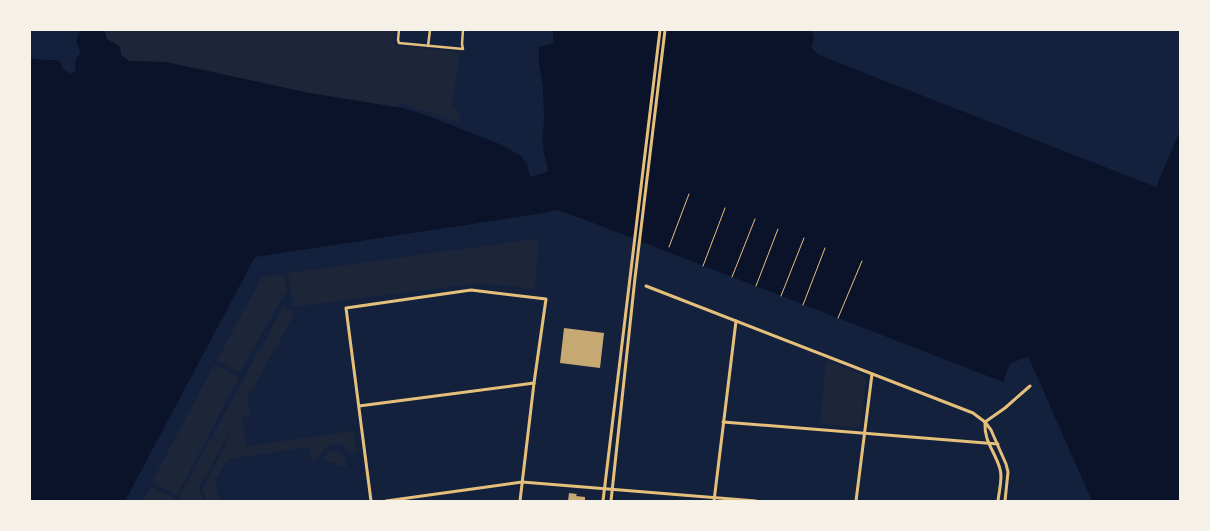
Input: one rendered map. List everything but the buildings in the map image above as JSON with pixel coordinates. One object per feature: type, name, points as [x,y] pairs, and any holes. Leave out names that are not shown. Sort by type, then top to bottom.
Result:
[{"type":"street","points":[[399,30],[398,40],[400,43],[463,49],[464,30]]},
{"type":"street","points":[[428,46],[430,30]]},
{"type":"street","points":[[602,501],[660,30]]},
{"type":"street","points":[[611,501],[635,278],[665,30]]},
{"type":"street","points":[[646,286],[974,413],[991,430],[1008,472],[1005,501]]},
{"type":"street","points":[[371,501],[346,308],[471,290],[546,299],[520,501]]},
{"type":"street","points":[[714,499],[736,321]]},
{"type":"street","points":[[856,501],[872,374]]},
{"type":"street","points":[[359,406],[534,383]]},
{"type":"street","points":[[985,422],[1005,408],[1030,386]]},
{"type":"street","points":[[723,422],[998,444]]},
{"type":"street","points":[[985,422],[985,433],[988,443],[1001,474],[998,501]]},
{"type":"street","points":[[386,501],[522,482],[756,501]]},
{"type":"path","points":[[669,248],[689,194]]},
{"type":"path","points":[[703,266],[725,208]]},
{"type":"path","points":[[732,277],[755,219]]},
{"type":"path","points":[[756,286],[778,229]]},
{"type":"path","points":[[781,296],[804,238]]},
{"type":"path","points":[[803,305],[826,248]]},
{"type":"path","points":[[838,318],[862,261]]},
{"type":"shaded area","points":[[80,30],[104,30],[107,39],[120,47],[121,55],[129,61],[166,62],[309,93],[402,108],[426,115],[502,145],[521,156],[527,164],[530,177],[548,172],[542,137],[544,123],[543,86],[539,65],[539,47],[553,43],[553,30],[811,30],[814,37],[812,48],[819,55],[1156,187],[1180,131],[1180,501],[1092,501],[1028,356],[1010,364],[1003,382],[557,210],[255,257],[125,501],[30,501],[30,58],[60,61],[63,69],[71,74],[73,73],[76,59],[80,52],[77,42]]},
{"type":"shaded area","points":[[104,30],[396,30],[394,43],[396,46],[460,52],[452,105],[460,113],[459,122],[399,103],[398,107],[309,93],[166,62],[129,61],[121,55],[120,47],[107,39]]},
{"type":"shaded area","points":[[535,239],[538,243],[535,289],[479,283],[293,307],[288,273]]},
{"type":"shaded area","points":[[283,274],[287,290],[240,372],[217,360],[262,277]]},
{"type":"shaded area","points":[[283,307],[295,313],[248,397],[250,415],[242,416],[246,446],[353,431],[357,453],[351,455],[347,448],[342,445],[333,444],[322,451],[318,460],[311,461],[309,447],[228,459],[215,480],[219,501],[206,501],[203,488],[230,436],[229,433],[199,488],[203,501],[182,501],[180,495]]},
{"type":"shaded area","points":[[826,361],[863,375],[866,381],[861,424],[856,427],[820,424]]},
{"type":"shaded area","points":[[214,365],[239,377],[177,495],[152,482]]},
{"type":"shaded area","points":[[332,451],[341,453],[345,458],[347,468],[325,460],[327,454]]},
{"type":"shaded area","points":[[151,487],[179,501],[143,501]]}]
